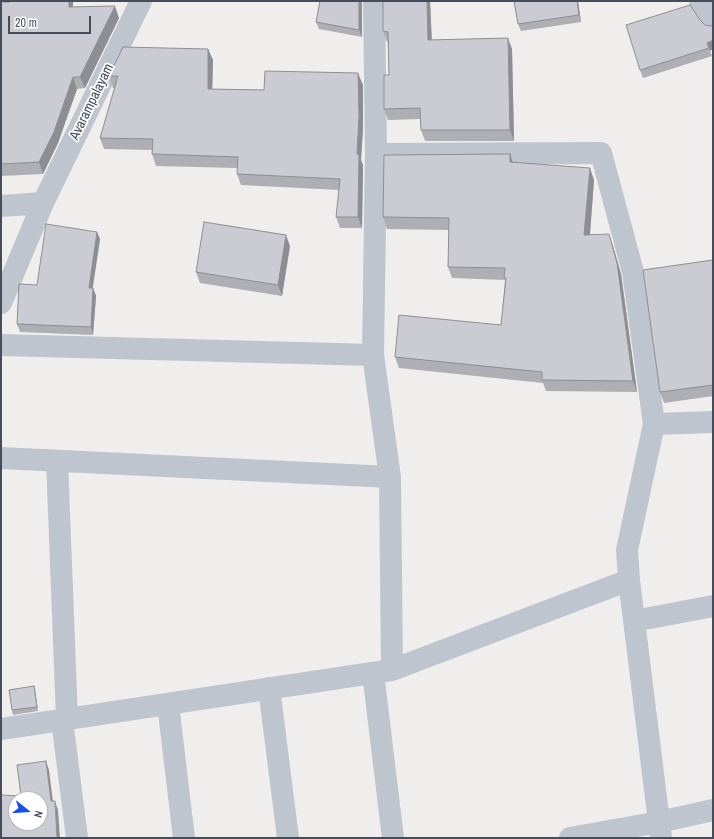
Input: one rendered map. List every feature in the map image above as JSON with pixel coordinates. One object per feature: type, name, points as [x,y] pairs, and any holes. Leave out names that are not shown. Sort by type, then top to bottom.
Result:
[{"type":"street","name":"Avarampalayam","points":[[1,303],[44,203],[142,1]]},
{"type":"street","points":[[374,1],[376,154],[373,355],[390,477],[383,671],[393,838]]},
{"type":"street","points":[[700,1],[713,21]]},
{"type":"street","points":[[376,154],[601,153],[633,272],[654,424],[628,550],[629,580],[660,830]]},
{"type":"street","points":[[1,206],[44,203]]},
{"type":"street","points":[[1,345],[373,355]]},
{"type":"street","points":[[654,424],[713,422]]},
{"type":"street","points":[[1,458],[390,477]]},
{"type":"street","points":[[57,461],[64,719],[77,838]]},
{"type":"street","points":[[1,729],[383,671],[629,580]]},
{"type":"street","points":[[634,621],[713,606]]},
{"type":"street","points":[[269,688],[288,838]]},
{"type":"street","points":[[168,704],[184,838]]},
{"type":"street","points":[[570,838],[660,830],[713,810]]},
{"type":"building","points":[[69,1],[69,7],[115,6],[80,77],[73,77],[54,132],[39,162],[1,164],[1,2]]},
{"type":"building","points":[[320,1],[359,1],[359,30],[316,22]]},
{"type":"building","points":[[383,1],[427,1],[428,40],[508,38],[510,130],[421,130],[420,108],[384,109],[384,75],[389,75],[388,32],[383,31]]},
{"type":"building","points":[[514,1],[577,1],[579,15],[518,24]]},
{"type":"building","points":[[690,5],[705,25],[713,25],[713,40],[707,43],[709,48],[640,70],[626,25]]},
{"type":"building","points":[[123,47],[208,49],[208,89],[264,90],[265,71],[358,73],[358,217],[336,217],[340,179],[237,174],[238,157],[152,154],[153,139],[100,138],[118,76],[109,76]]},
{"type":"building","points":[[510,154],[510,162],[590,168],[584,235],[609,234],[617,263],[633,381],[542,380],[542,372],[395,357],[399,315],[501,325],[506,278],[504,277],[505,268],[448,267],[449,218],[383,217],[384,155]]},
{"type":"building","points":[[204,222],[286,235],[278,285],[196,272]]},
{"type":"building","points":[[46,224],[97,232],[89,288],[93,288],[91,327],[17,324],[19,284],[37,285]]},
{"type":"building","points":[[713,260],[713,385],[660,392],[643,270]]},
{"type":"building","points":[[34,686],[37,707],[12,710],[9,690]]},
{"type":"building","points":[[46,761],[51,801],[55,801],[57,838],[1,838],[1,795],[8,795],[8,831],[48,831],[48,791],[20,791],[17,765]]}]
